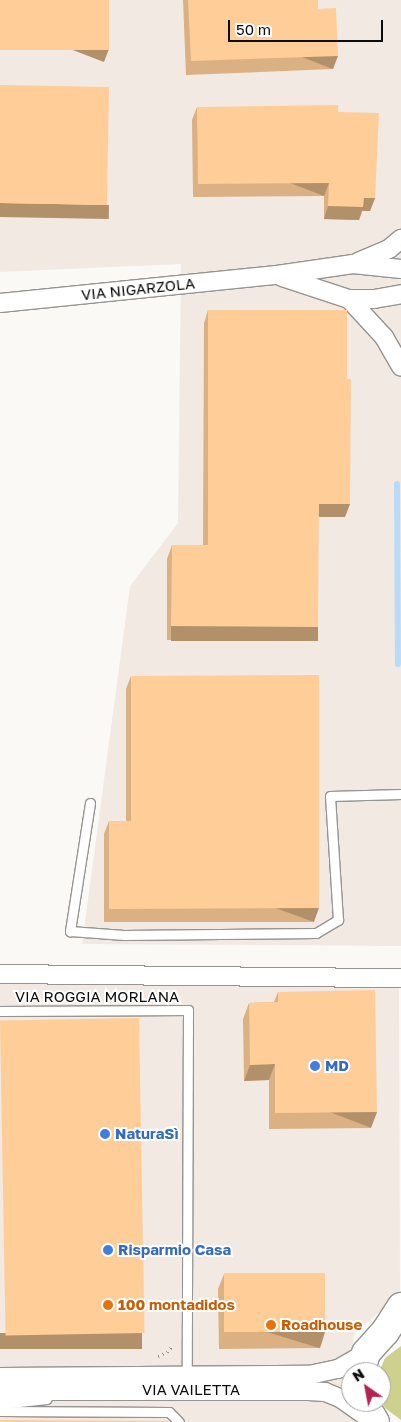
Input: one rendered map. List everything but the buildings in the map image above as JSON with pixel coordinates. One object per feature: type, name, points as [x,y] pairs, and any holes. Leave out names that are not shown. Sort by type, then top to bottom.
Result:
[{"type":"main road","points":[[364,1362],[393,1328],[401,1307]]},
{"type":"street","name":"VIA NIGARZOLA","points":[[353,264],[389,249],[401,239]]},
{"type":"street","name":"VIA NIGARZOLA","points":[[0,303],[277,275],[353,264],[401,269]]},
{"type":"street","name":"VIA NIGARZOLA","points":[[277,275],[349,299],[374,299],[401,294]]},
{"type":"street","name":"VIA NIGARZOLA","points":[[349,299],[384,337],[401,367]]},
{"type":"street","points":[[0,974],[401,978]]},
{"type":"street","name":"VIA VAILETTA","points":[[0,1377],[318,1374],[341,1367]]},
{"type":"street","name":"VIA VAILETTA","points":[[0,1391],[317,1391],[333,1395],[348,1402],[374,1422]]},
{"type":"lane","points":[[90,803],[70,931],[124,935],[316,933],[338,920],[330,796],[401,794]]},
{"type":"lane","name":"VIA ROGGIA MORLANA","points":[[0,1011],[188,1010],[187,1376]]},
{"type":"lane","points":[[0,1404],[122,1390]]},
{"type":"lane","points":[[0,1411],[168,1412],[179,1422]]},
{"type":"shaded area","points":[[0,0],[401,0],[401,946],[82,944],[130,586],[178,523],[181,264],[0,272]]},
{"type":"shaded area","points":[[0,977],[399,985],[400,1294],[354,1334],[351,1362],[341,1362],[341,1412],[352,1412],[359,1422],[0,1422]]},
{"type":"green space","points":[[401,1346],[401,1420],[390,1412],[391,1362],[383,1362],[385,1358]]},
{"type":"waterway","points":[[397,484],[398,664]]},
{"type":"place","name":"MD","points":[[315,1066]]},
{"type":"place","name":"NaturaSì","points":[[105,1134]]},
{"type":"place","name":"Risparmio Casa","points":[[108,1250]]},
{"type":"place","name":"100 montadidos","points":[[108,1305]]},
{"type":"place","name":"Roadhouse","points":[[271,1325]]}]
